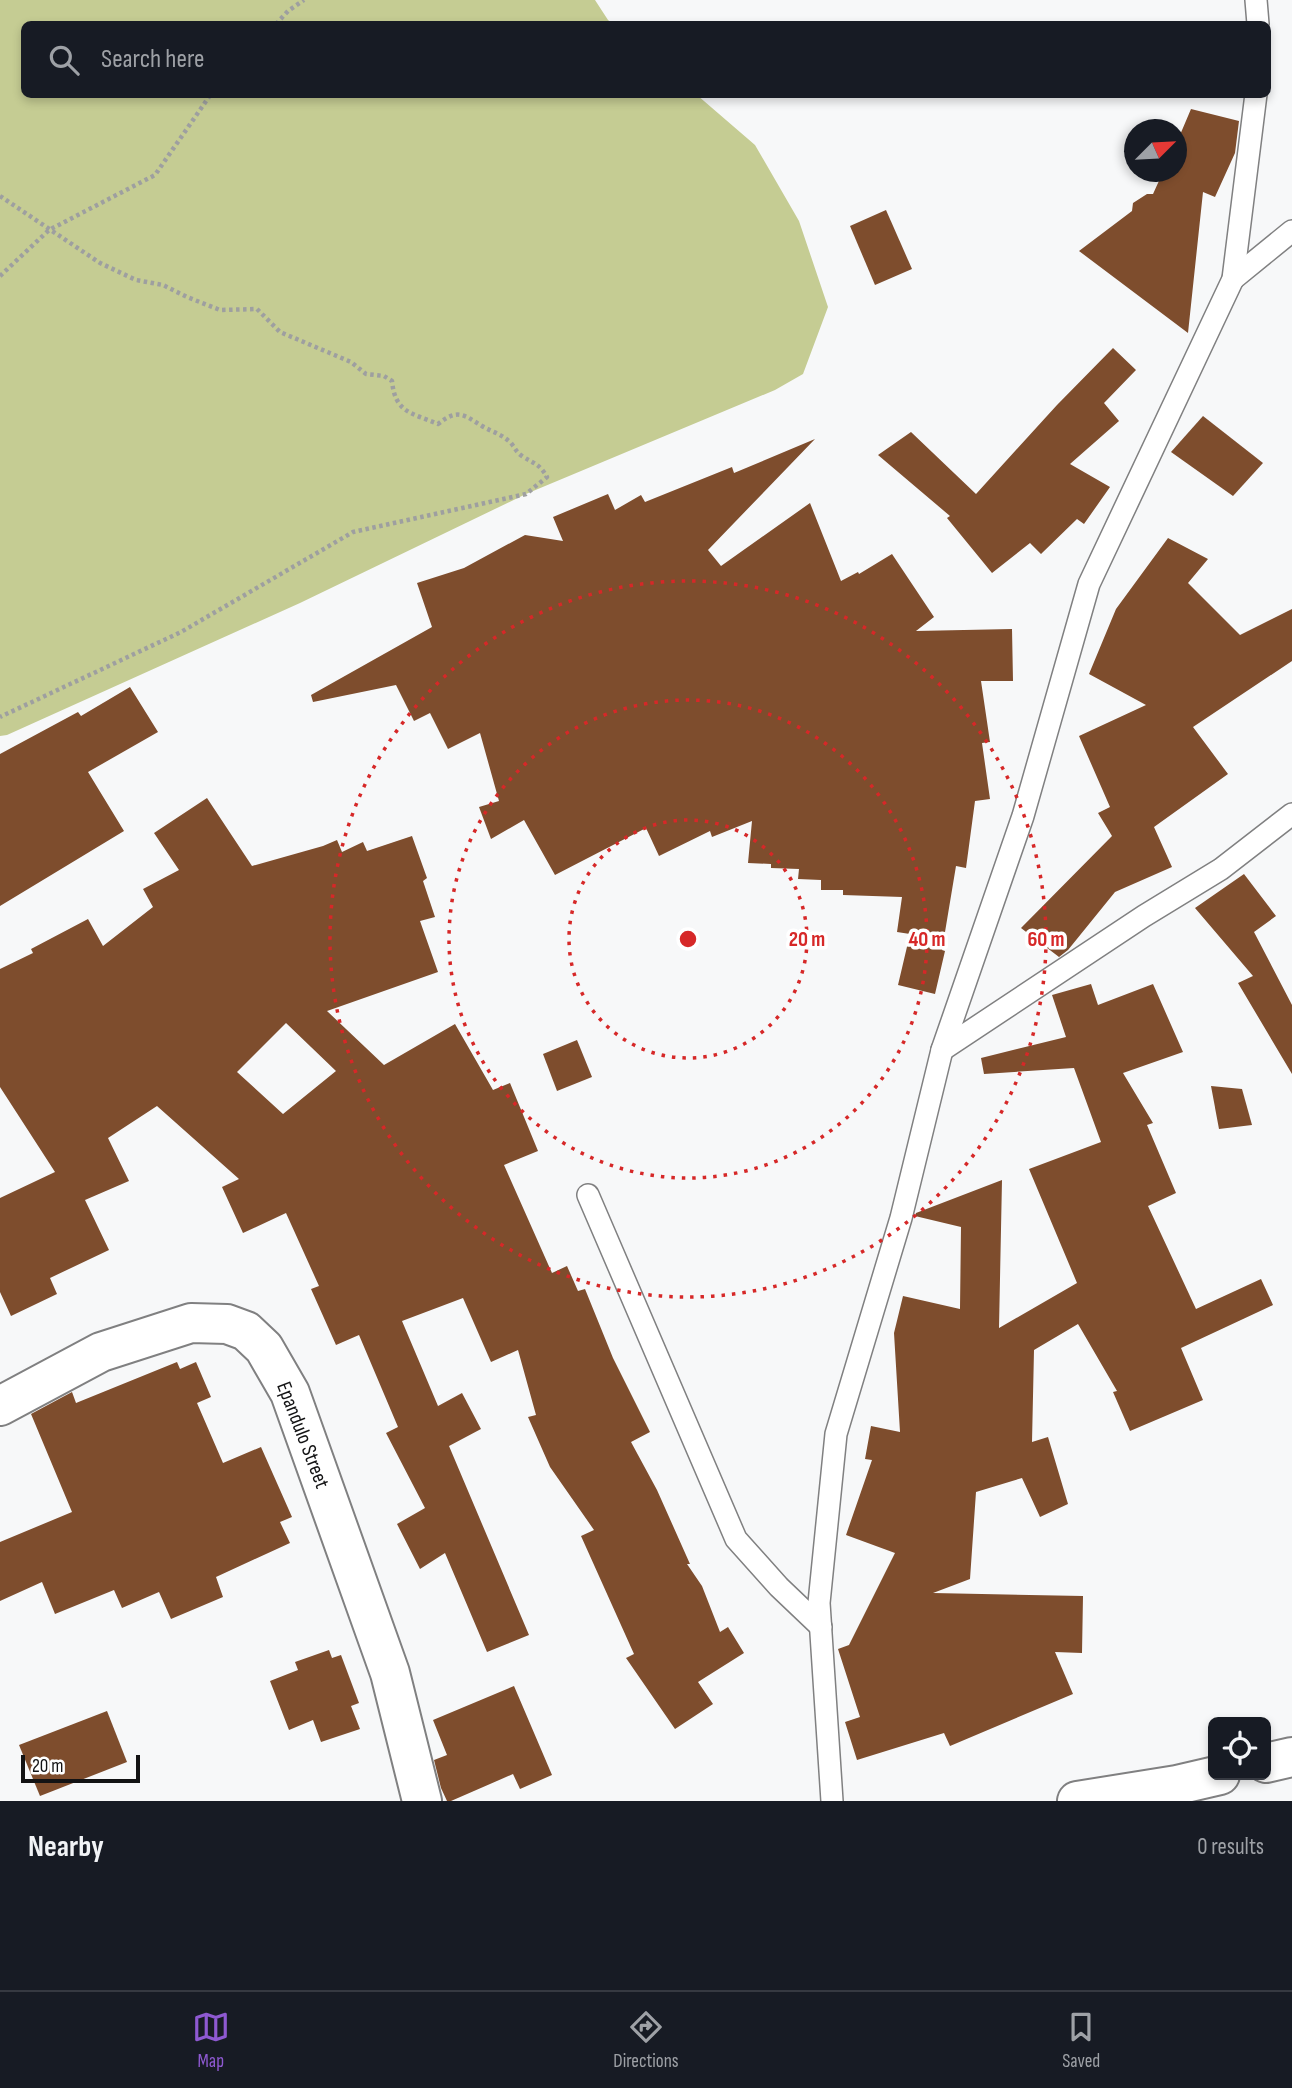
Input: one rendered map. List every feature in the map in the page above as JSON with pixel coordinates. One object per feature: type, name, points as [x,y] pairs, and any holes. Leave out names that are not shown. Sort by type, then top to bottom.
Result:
[{"type":"street","name":"Epandulo Street","points":[[0,1406],[102,1352],[191,1323],[227,1324],[246,1331],[264,1348],[290,1394],[390,1673],[422,1801]]},
{"type":"street","points":[[1271,1762],[1292,1757]]},
{"type":"street","points":[[1077,1801],[1177,1786],[1208,1778]]},
{"type":"lane","points":[[1256,0],[1258,21]]},
{"type":"lane","points":[[832,1801],[819,1603],[836,1434],[901,1218],[942,1050],[1023,816],[1089,584],[1233,279],[1256,98]]},
{"type":"lane","points":[[1233,279],[1292,231]]},
{"type":"lane","points":[[942,1050],[1143,916],[1221,869],[1292,814]]},
{"type":"lane","points":[[588,1195],[736,1539],[779,1587],[821,1627]]},
{"type":"path","points":[[279,21],[304,0]]},
{"type":"path","points":[[0,276],[50,230],[155,175],[208,98]]},
{"type":"path","points":[[0,196],[100,263],[136,280],[163,285],[220,310],[257,309],[280,332],[351,362],[366,374],[384,376],[392,381],[393,395],[398,406],[438,424],[447,416],[463,414],[500,434],[520,455],[541,466],[547,477],[526,494],[353,532],[181,632],[0,717]]},
{"type":"green space","points":[[0,0],[595,0],[609,21],[21,21],[21,98],[700,98],[755,145],[799,221],[828,307],[803,374],[775,390],[526,494],[300,603],[0,736]]},
{"type":"building","points":[[1191,109],[1239,121],[1235,153],[1215,197],[1203,192],[1188,333],[1079,251],[1132,211],[1133,203],[1147,194],[1153,194],[1158,182],[1187,182],[1187,119]]},
{"type":"building","points":[[886,210],[912,269],[875,285],[850,226]]},
{"type":"building","points":[[1113,348],[1136,370],[1104,403],[1119,421],[1070,464],[1110,487],[1084,524],[1077,519],[1041,554],[1030,543],[992,573],[947,518],[950,516],[878,455],[911,432],[976,494]]},
{"type":"building","points":[[1203,416],[1263,463],[1233,496],[1171,452]]},
{"type":"building","points":[[815,439],[708,550],[721,566],[810,503],[841,581],[858,572],[859,574],[892,554],[934,617],[916,631],[1012,629],[1013,681],[981,681],[990,742],[982,743],[990,799],[975,801],[966,868],[956,866],[942,950],[945,951],[935,994],[898,985],[910,934],[897,932],[902,897],[843,895],[843,890],[821,890],[821,880],[798,879],[799,869],[771,868],[771,864],[748,863],[752,821],[712,837],[710,831],[659,856],[646,828],[555,875],[524,820],[491,839],[479,807],[499,801],[480,733],[448,749],[430,713],[414,721],[396,685],[313,702],[311,695],[432,627],[417,583],[464,568],[525,535],[563,541],[553,517],[608,494],[615,510],[641,495],[645,502],[732,467],[734,473]]},
{"type":"building","points":[[1168,538],[1208,559],[1188,583],[1240,635],[1292,609],[1292,661],[1193,727],[1228,774],[1154,827],[1172,867],[1115,892],[1068,950],[1059,957],[1021,928],[1112,836],[1098,813],[1110,807],[1079,736],[1146,705],[1089,674],[1116,609]]},
{"type":"building","points":[[130,687],[158,732],[88,772],[124,831],[0,906],[0,754],[78,712],[81,716]]},
{"type":"building","points":[[207,798],[252,866],[337,840],[342,852],[363,842],[367,851],[412,836],[427,878],[423,881],[435,917],[420,921],[438,972],[327,1011],[384,1065],[455,1024],[493,1090],[510,1083],[538,1151],[504,1165],[552,1273],[567,1266],[578,1291],[585,1289],[613,1358],[650,1432],[631,1442],[657,1490],[690,1564],[687,1564],[702,1586],[720,1632],[728,1627],[744,1653],[698,1682],[713,1704],[675,1729],[626,1658],[634,1654],[581,1536],[594,1530],[550,1467],[528,1417],[536,1415],[518,1350],[491,1362],[463,1298],[402,1321],[438,1406],[462,1393],[481,1429],[449,1446],[529,1635],[487,1652],[445,1553],[420,1569],[397,1524],[425,1508],[386,1433],[398,1427],[359,1335],[336,1345],[311,1289],[319,1286],[286,1213],[243,1233],[222,1187],[239,1179],[157,1106],[108,1138],[129,1181],[85,1200],[109,1250],[50,1278],[57,1294],[11,1316],[0,1292],[0,1198],[55,1172],[0,1087],[0,969],[33,953],[31,949],[88,919],[103,946],[153,907],[143,889],[179,870],[154,833]],"holes":[[[286,1023],[336,1071],[283,1114],[237,1072]]]},
{"type":"building","points":[[1244,874],[1276,916],[1254,932],[1292,1005],[1292,1074],[1238,983],[1253,976],[1195,908]]},
{"type":"building","points":[[1091,984],[1098,1005],[1153,984],[1183,1052],[1123,1073],[1153,1123],[1147,1125],[1176,1193],[1148,1206],[1196,1309],[1261,1279],[1273,1305],[1181,1348],[1203,1400],[1130,1431],[1113,1392],[1117,1391],[1078,1324],[1034,1350],[1032,1442],[1048,1437],[1068,1504],[1040,1517],[1022,1478],[976,1492],[970,1579],[933,1593],[1083,1596],[1082,1653],[1055,1652],[1073,1694],[950,1746],[944,1733],[857,1760],[845,1722],[860,1717],[838,1649],[849,1645],[895,1553],[846,1535],[872,1460],[865,1459],[871,1426],[900,1432],[894,1333],[903,1296],[960,1309],[961,1227],[915,1216],[916,1213],[1002,1180],[999,1328],[1077,1283],[1029,1169],[1101,1142],[1074,1068],[984,1074],[981,1058],[1066,1037],[1052,995]]},
{"type":"building","points":[[577,1040],[592,1077],[557,1091],[543,1054]]},
{"type":"building","points":[[1211,1086],[1242,1089],[1252,1125],[1219,1129]]},
{"type":"building","points":[[177,1362],[180,1369],[196,1362],[211,1397],[197,1403],[223,1463],[261,1447],[292,1517],[280,1522],[290,1543],[216,1577],[223,1597],[171,1619],[159,1592],[122,1608],[114,1590],[55,1614],[42,1582],[0,1601],[0,1542],[72,1512],[31,1414],[72,1392],[76,1403]]},
{"type":"building","points":[[329,1650],[332,1658],[341,1655],[359,1703],[351,1706],[360,1729],[321,1742],[313,1720],[289,1730],[270,1681],[298,1670],[295,1662]]},
{"type":"building","points":[[514,1686],[552,1775],[520,1789],[513,1774],[447,1801],[434,1760],[447,1755],[433,1720]]},
{"type":"building","points":[[107,1711],[127,1762],[40,1796],[19,1745]]}]
